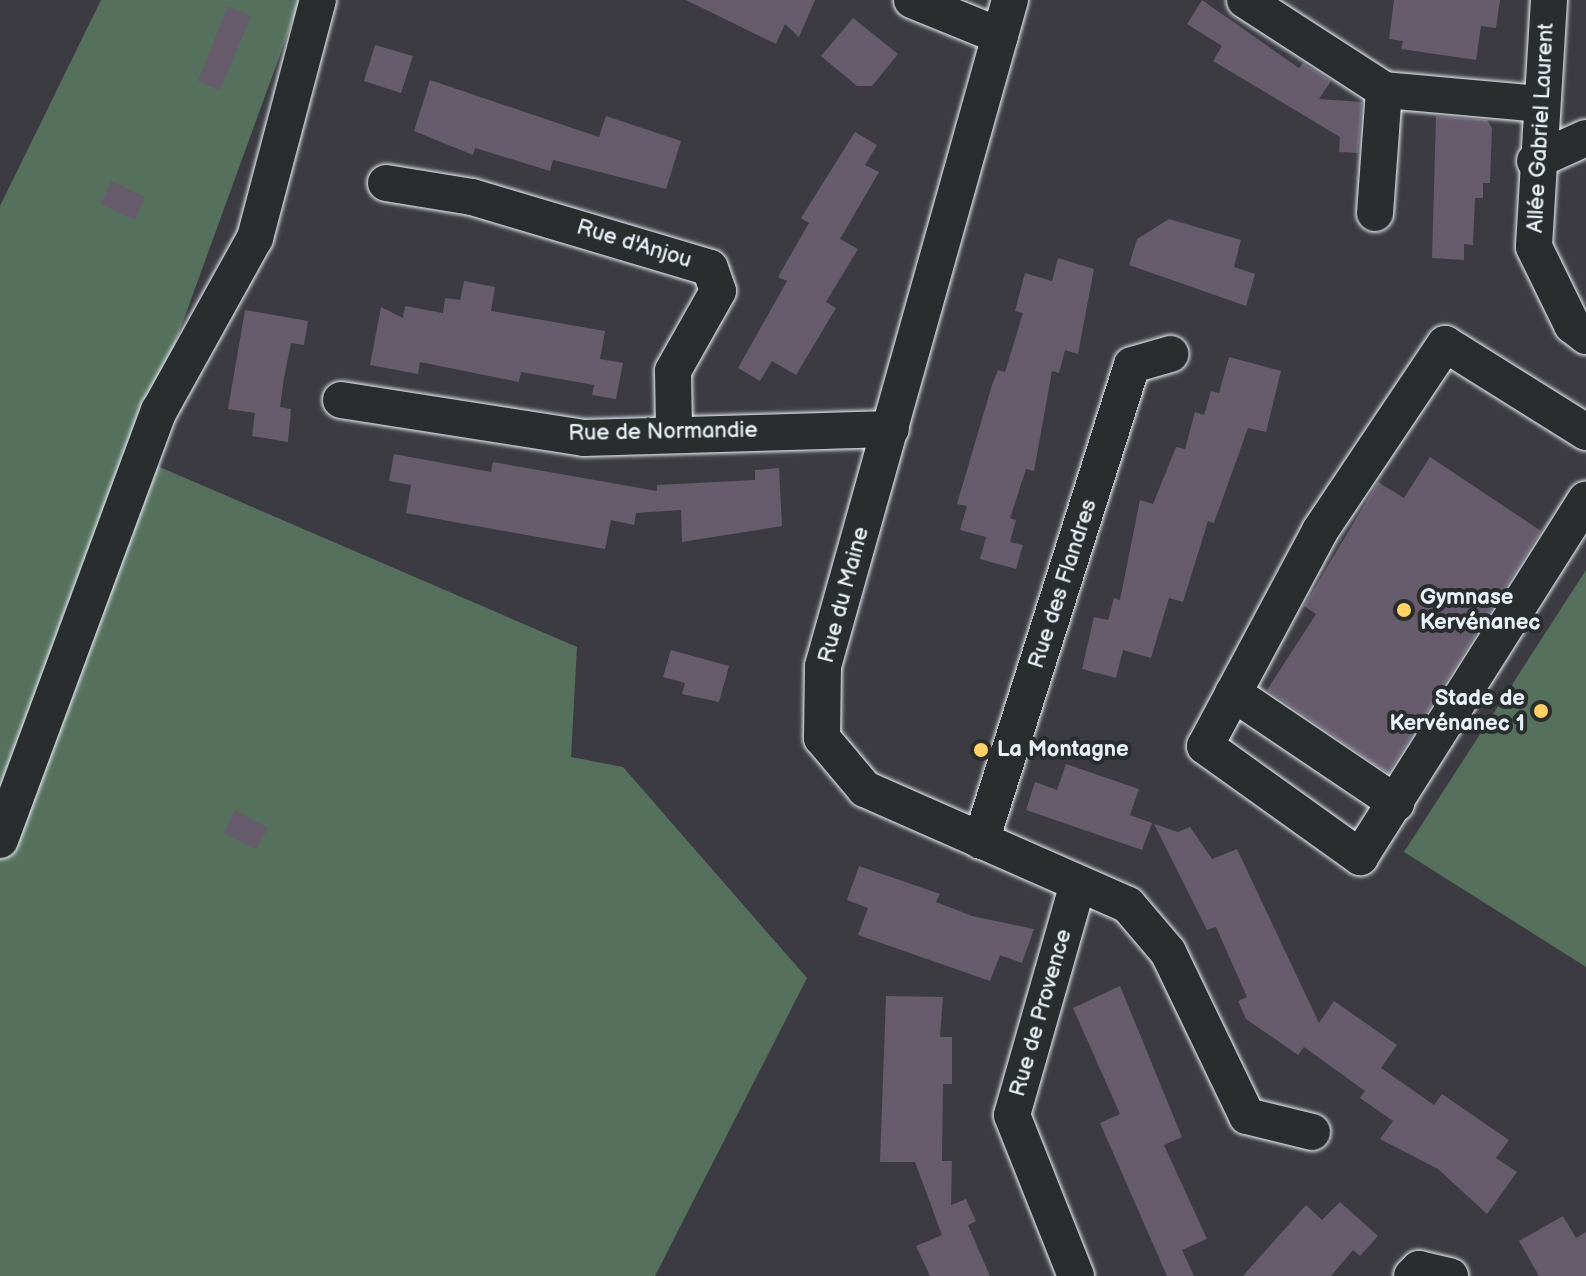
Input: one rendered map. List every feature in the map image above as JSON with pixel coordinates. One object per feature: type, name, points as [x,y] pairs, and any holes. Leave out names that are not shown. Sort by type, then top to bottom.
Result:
[{"type":"street","points":[[0,840],[159,411],[255,238],[318,0]]},
{"type":"street","points":[[912,0],[1000,36]]},
{"type":"street","name":"Rue du Maine","points":[[1010,0],[823,666],[822,738],[865,789],[1128,905],[1168,952],[1247,1116],[1312,1132]]},
{"type":"street","points":[[1245,0],[1384,90],[1540,104]]},
{"type":"street","name":"Allée Gabriel Laurent","points":[[1549,0],[1535,161],[1534,247],[1572,325],[1586,336]]},
{"type":"street","points":[[1375,213],[1384,90]]},
{"type":"street","points":[[1535,161],[1586,138]]},
{"type":"street","name":"Rue d'Anjou","points":[[386,183],[472,197],[710,268],[718,291],[673,371],[674,431]]},
{"type":"street","points":[[1586,432],[1445,344],[1320,531],[1205,746],[1360,857],[1586,499]]},
{"type":"street","name":"Rue des Flandres","points":[[981,841],[1132,365],[1170,354]]},
{"type":"street","name":"Rue de Normandie","points":[[341,400],[584,438],[674,431],[891,429]]},
{"type":"street","points":[[1233,693],[1396,803]]},
{"type":"street","name":"Rue de Provence","points":[[1076,1276],[1012,1115],[1078,884]]},
{"type":"street","points":[[1412,1276],[1419,1269],[1450,1276]]},
{"type":"green space","points":[[101,0],[300,0],[134,456],[577,647],[571,757],[623,767],[807,978],[655,1276],[0,1276],[0,206]]},
{"type":"green space","name":"Stade de Kervénanec 1","points":[[1586,570],[1586,967],[1404,852]]},
{"type":"building","points":[[686,0],[815,0],[799,37],[785,24],[776,44]]},
{"type":"building","points":[[1202,0],[1299,68],[1303,63],[1331,81],[1319,99],[1362,102],[1358,153],[1339,152],[1340,137],[1213,61],[1222,46],[1187,24]]},
{"type":"building","points":[[1394,0],[1500,0],[1496,28],[1481,26],[1476,60],[1401,49],[1403,41],[1389,39]]},
{"type":"building","points":[[228,6],[251,16],[220,90],[198,81]]},
{"type":"building","points":[[853,18],[898,54],[872,86],[857,86],[821,56]]},
{"type":"building","points":[[375,45],[413,56],[401,93],[364,81]]},
{"type":"building","points":[[430,80],[599,137],[606,116],[681,141],[666,189],[553,160],[550,171],[475,148],[473,155],[414,131]]},
{"type":"building","points":[[1436,116],[1487,120],[1492,128],[1490,183],[1483,183],[1483,198],[1475,198],[1473,245],[1464,244],[1464,260],[1432,258]]},
{"type":"building","points":[[855,132],[877,145],[865,165],[879,172],[840,239],[858,249],[826,302],[836,308],[796,375],[772,361],[760,381],[738,368],[787,281],[778,277],[809,223],[801,218]]},
{"type":"building","points":[[111,181],[145,197],[135,220],[101,204]]},
{"type":"building","points":[[1169,219],[1241,240],[1234,267],[1255,274],[1246,306],[1129,265],[1137,239]]},
{"type":"building","points":[[1058,258],[1094,269],[1078,354],[1065,350],[1059,373],[1052,371],[1034,471],[1026,469],[1010,518],[1016,520],[1010,542],[1023,545],[1016,569],[980,559],[986,537],[960,530],[967,506],[957,504],[992,385],[998,370],[1005,372],[1023,313],[1015,311],[1025,273],[1052,281]]},
{"type":"building","points":[[464,281],[495,287],[491,311],[605,331],[600,359],[623,363],[616,399],[592,395],[594,385],[521,372],[519,382],[420,362],[418,374],[370,365],[381,307],[403,318],[405,306],[443,313],[445,298],[460,300]]},
{"type":"building","points":[[245,310],[308,321],[304,345],[291,343],[284,378],[280,407],[291,409],[288,442],[252,436],[255,413],[228,409]]},
{"type":"building","points":[[1229,357],[1281,371],[1266,432],[1248,428],[1214,523],[1208,521],[1183,602],[1169,598],[1151,658],[1123,650],[1116,678],[1082,669],[1094,617],[1108,620],[1114,598],[1120,600],[1140,500],[1153,504],[1176,447],[1185,449],[1195,412],[1204,415],[1211,391],[1219,393]]},
{"type":"building","points":[[394,454],[491,472],[493,462],[657,491],[657,485],[755,480],[755,470],[779,468],[782,526],[682,542],[681,510],[636,513],[634,525],[611,520],[605,549],[459,523],[406,513],[411,485],[389,481]]},
{"type":"building","name":"Gymnase Kervénanec","points":[[1430,457],[1541,531],[1388,773],[1267,690],[1316,614],[1304,606],[1378,482],[1404,498]]},
{"type":"building","points":[[671,650],[729,666],[719,702],[682,694],[685,683],[663,677]]},
{"type":"building","points":[[1066,764],[1139,789],[1130,815],[1152,823],[1142,850],[1026,810],[1035,782],[1057,790]]},
{"type":"building","points":[[235,810],[268,828],[256,849],[224,833]]},
{"type":"building","points":[[1154,824],[1178,832],[1190,827],[1212,859],[1237,849],[1319,1023],[1334,1001],[1397,1045],[1381,1068],[1434,1105],[1442,1094],[1509,1140],[1496,1158],[1517,1172],[1487,1214],[1438,1169],[1380,1139],[1393,1121],[1360,1098],[1365,1091],[1304,1047],[1298,1055],[1246,1019],[1238,1001],[1247,997],[1216,927],[1207,930]]},
{"type":"building","points":[[859,866],[940,894],[936,902],[972,916],[1034,929],[1022,963],[1000,955],[990,981],[858,935],[868,908],[847,900]]},
{"type":"building","points":[[1120,986],[1182,1137],[1164,1145],[1207,1239],[1182,1250],[1194,1276],[1167,1276],[1100,1123],[1120,1114],[1073,1008]]},
{"type":"building","points":[[886,996],[943,997],[940,1037],[952,1037],[952,1084],[943,1084],[942,1161],[952,1161],[951,1205],[966,1199],[976,1221],[968,1225],[990,1276],[930,1276],[916,1246],[942,1235],[915,1162],[880,1162]]},
{"type":"building","points":[[1340,1202],[1378,1236],[1360,1256],[1353,1250],[1331,1276],[1243,1276],[1306,1205],[1322,1220]]},
{"type":"building","points":[[1563,1216],[1576,1238],[1586,1232],[1586,1276],[1539,1276],[1519,1241]]},
{"type":"place","name":"Gymnase Kervénanec","points":[[1404,610]]},
{"type":"place","name":"Stade de Kervénanec 1","points":[[1541,711]]},
{"type":"place","name":"La Montagne","points":[[981,750]]}]
